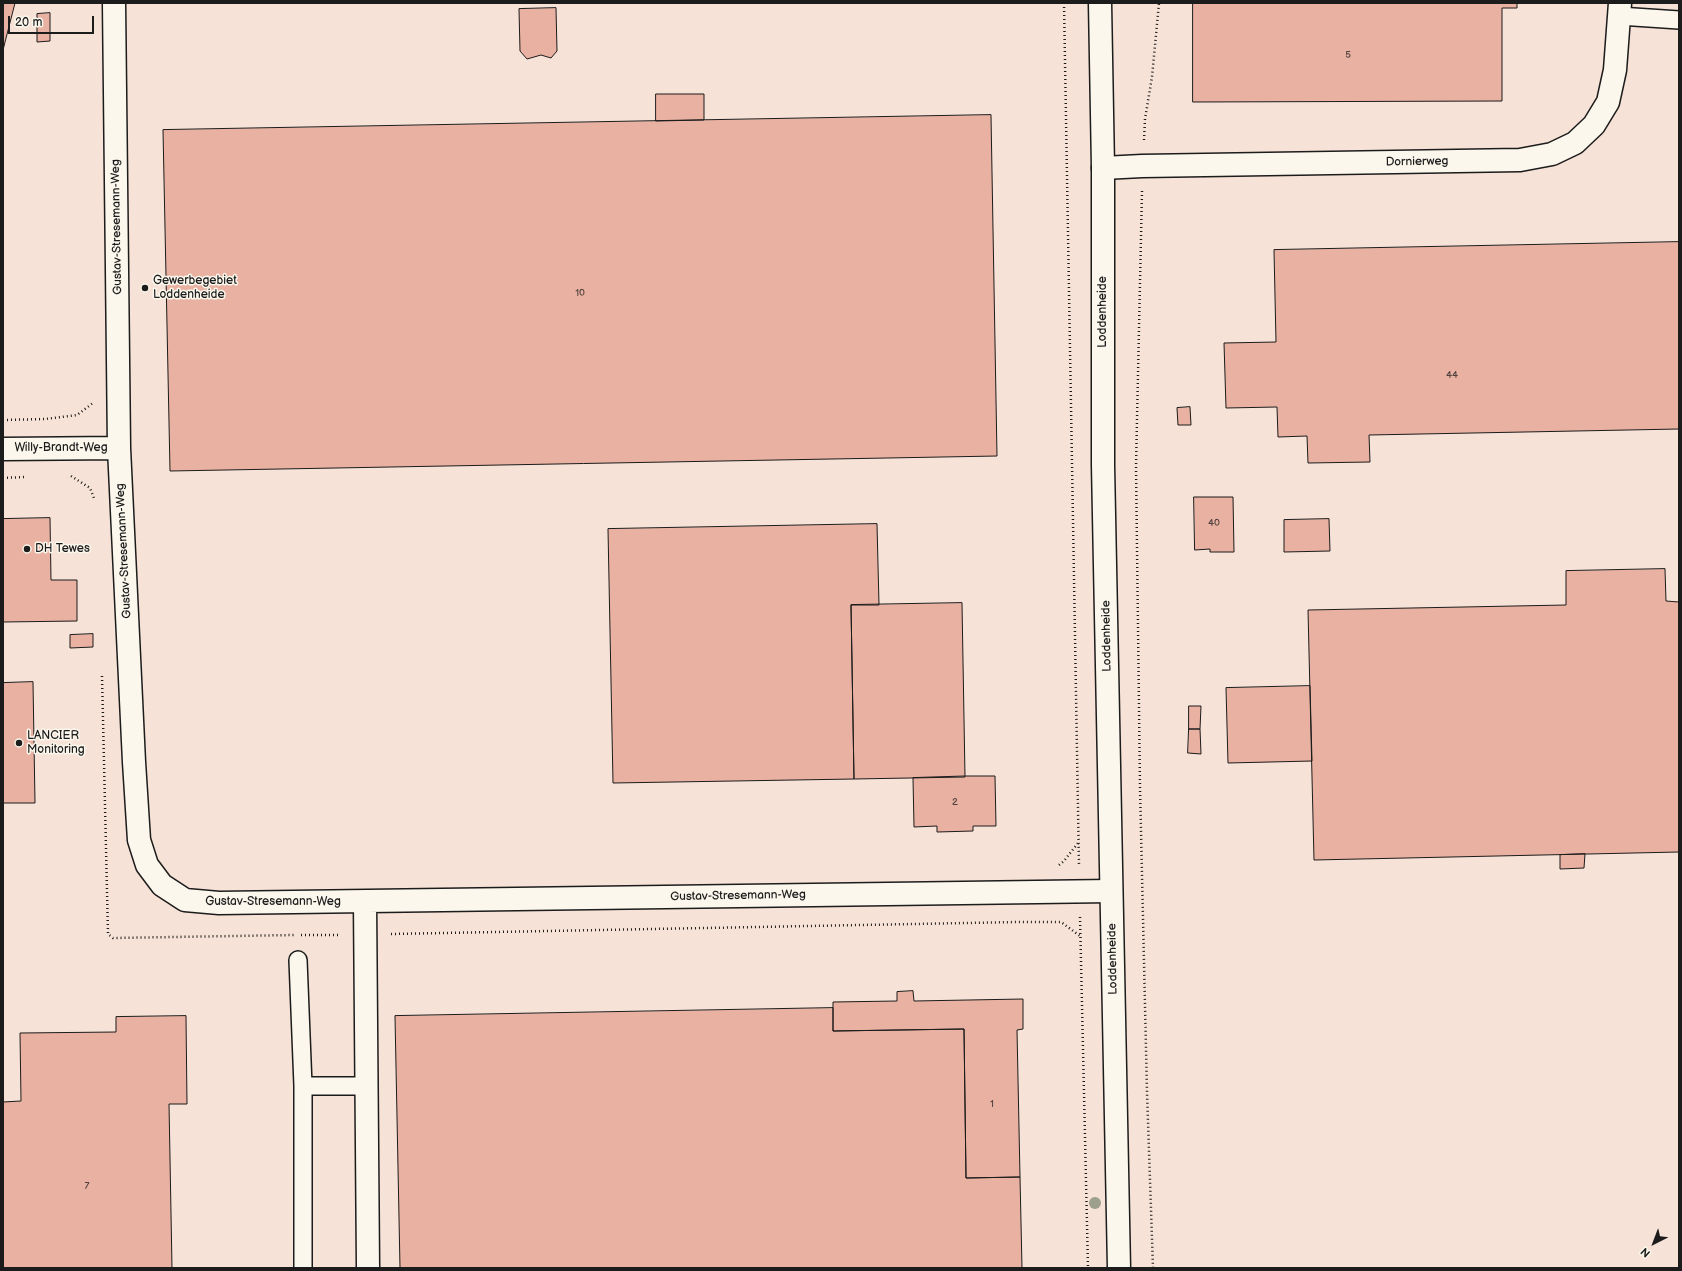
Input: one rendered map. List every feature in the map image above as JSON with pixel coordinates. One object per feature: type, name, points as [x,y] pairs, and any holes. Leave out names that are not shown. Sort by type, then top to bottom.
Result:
[{"type":"street","name":"Gustav-Stresemann-Weg","points":[[114,3],[119,448],[134,762],[139,840],[147,865],[162,885],[185,900],[219,903],[1111,891]]},
{"type":"street","name":"Loddenheide","points":[[1100,3],[1103,168],[1103,464],[1120,1268]]},
{"type":"street","name":"Dornierweg","points":[[1103,168],[1142,166],[1520,160],[1552,154],[1575,144],[1594,124],[1608,102],[1615,70],[1619,10]]},
{"type":"street","name":"Willy-Brandt-Weg","points":[[3,448],[119,448]]},
{"type":"street","points":[[365,902],[368,1268]]},
{"type":"lane","points":[[1619,10],[1679,20]]},
{"type":"lane","points":[[298,960],[302,1086],[303,1268]]},
{"type":"lane","points":[[302,1086],[367,1086]]},
{"type":"path","points":[[1064,3],[1078,843],[1088,1268]]},
{"type":"path","points":[[1153,1268],[1140,803],[1136,466],[1142,166],[1145,119],[1152,77],[1159,3]]},
{"type":"path","points":[[3,420],[45,420],[77,415],[92,404],[93,398]]},
{"type":"path","points":[[70,475],[90,488],[95,500]]},
{"type":"path","points":[[3,478],[25,477]]},
{"type":"path","points":[[102,673],[108,934],[113,938],[1018,922],[1061,922],[1080,936]]},
{"type":"path","points":[[1054,867],[1064,862],[1078,843]]},
{"type":"shaded area","points":[[3,3],[1679,3],[1679,1268],[3,1268]]},
{"type":"building","points":[[3,3],[15,3],[3,50]]},
{"type":"building","points":[[1193,3],[1517,3],[1517,8],[1502,8],[1502,101],[1193,102]]},
{"type":"building","points":[[556,8],[557,51],[551,58],[541,55],[527,59],[520,51],[519,9]]},
{"type":"building","points":[[50,13],[50,41],[37,42],[37,14]]},
{"type":"building","points":[[656,94],[704,94],[704,120],[656,121]]},
{"type":"building","points":[[991,115],[997,456],[170,471],[163,130]]},
{"type":"building","points":[[1679,242],[1679,429],[1369,435],[1370,462],[1308,463],[1307,436],[1278,437],[1277,407],[1226,408],[1224,343],[1276,342],[1274,250]]},
{"type":"building","points":[[1190,407],[1191,425],[1178,425],[1177,408]]},
{"type":"building","points":[[1194,497],[1233,497],[1234,552],[1210,552],[1210,549],[1195,550]]},
{"type":"building","name":"DH Tewes","points":[[50,518],[51,580],[77,580],[77,621],[3,622],[3,519]]},
{"type":"building","points":[[1329,519],[1330,551],[1284,552],[1284,520]]},
{"type":"building","points":[[877,524],[879,605],[851,605],[854,779],[613,783],[608,529]]},
{"type":"building","points":[[1665,569],[1666,601],[1679,602],[1679,852],[1314,860],[1308,610],[1566,605],[1566,571]]},
{"type":"building","points":[[962,603],[965,777],[854,779],[851,605]]},
{"type":"building","points":[[93,634],[93,647],[70,648],[70,635]]},
{"type":"building","name":"LANCIER Monitoring","points":[[33,682],[35,803],[3,803],[3,683]]},
{"type":"building","points":[[1310,686],[1312,761],[1228,763],[1226,688]]},
{"type":"building","points":[[1189,706],[1201,706],[1200,729],[1189,729]]},
{"type":"building","points":[[1189,729],[1200,729],[1201,754],[1188,753]]},
{"type":"building","points":[[995,776],[996,826],[973,826],[973,831],[937,832],[937,826],[914,827],[913,778]]},
{"type":"building","points":[[1585,854],[1584,868],[1560,869],[1560,855]]},
{"type":"building","points":[[913,991],[914,1001],[1023,999],[1023,1029],[1017,1030],[1020,1177],[966,1178],[964,1029],[833,1031],[833,1002],[897,1001],[897,992]]},
{"type":"building","points":[[833,1008],[833,1031],[964,1029],[966,1178],[1020,1177],[1022,1268],[400,1268],[395,1016]]},
{"type":"building","points":[[186,1016],[187,1104],[169,1104],[172,1268],[3,1268],[3,1102],[21,1101],[20,1033],[116,1032],[116,1017]]},
{"type":"place","name":"Gewerbegebiet Loddenheide","points":[[145,288]]},
{"type":"place","name":"DH Tewes","points":[[27,549]]},
{"type":"place","name":"LANCIER Monitoring","points":[[19,743]]}]
